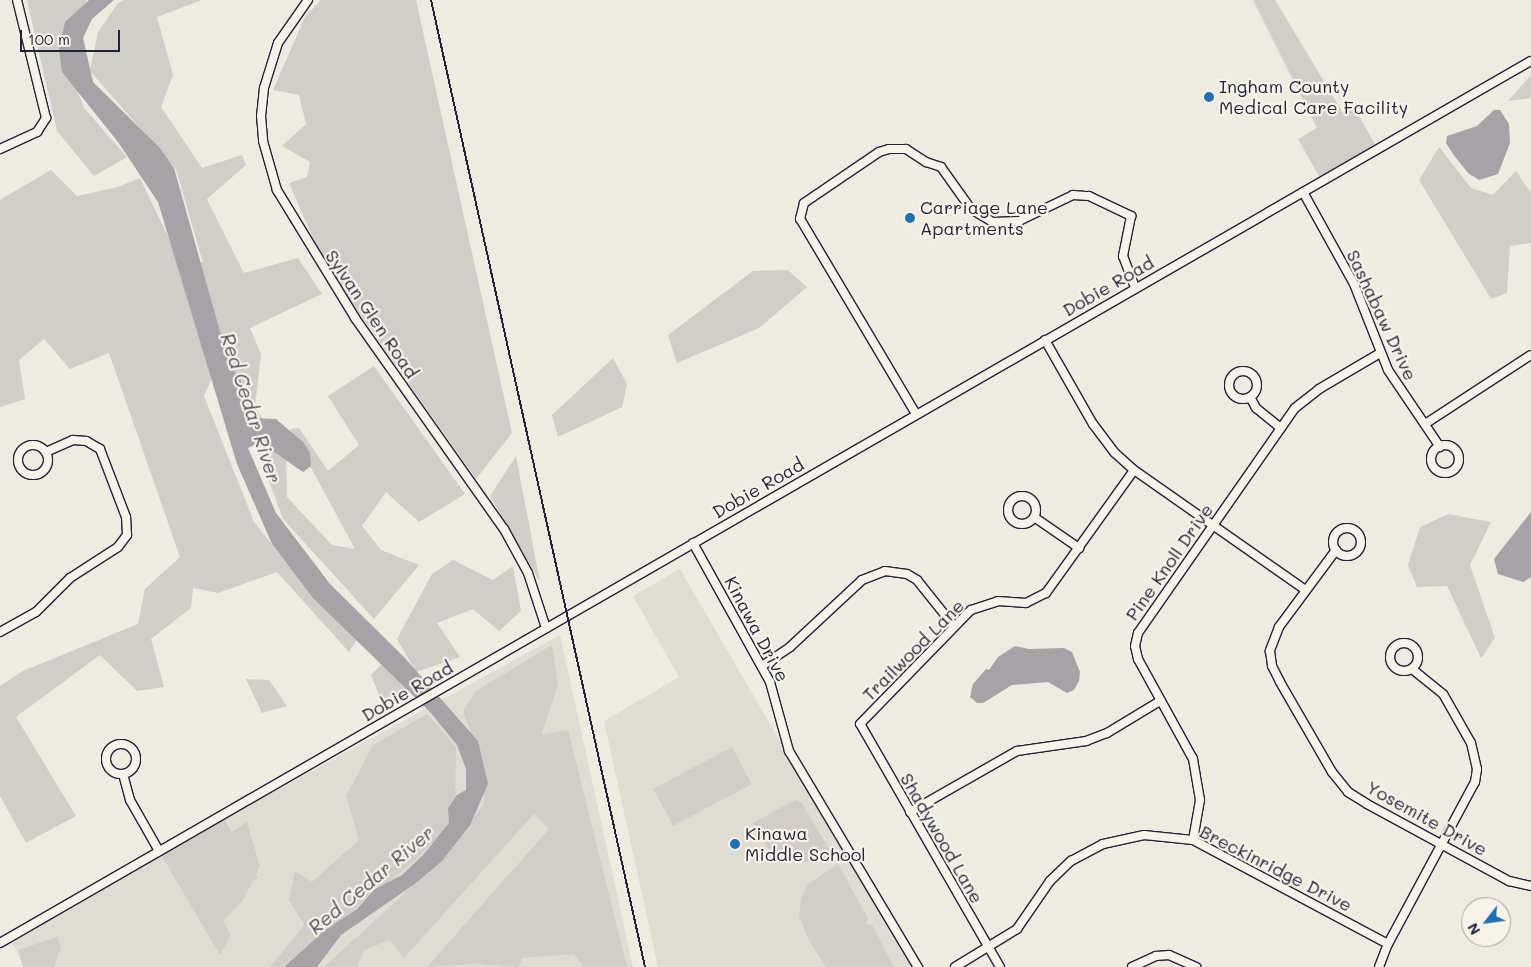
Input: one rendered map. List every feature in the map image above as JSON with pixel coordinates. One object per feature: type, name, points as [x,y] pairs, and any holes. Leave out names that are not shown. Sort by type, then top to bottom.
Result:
[{"type":"street","points":[[0,149],[37,132],[45,123],[46,115],[18,0]]},
{"type":"street","name":"Sylvan Glen Road","points":[[308,0],[278,43],[264,88],[261,116],[263,141],[277,190],[360,326],[504,529],[528,573],[546,628]]},
{"type":"street","name":"Dobie Road","points":[[0,943],[1531,61]]},
{"type":"street","points":[[916,414],[800,219],[804,203],[879,152],[889,149],[906,149],[926,162],[941,167],[971,209],[993,222],[1019,221],[1073,195],[1089,196],[1132,216],[1122,256],[1134,288]]},
{"type":"street","name":"Sashabaw Drive","points":[[1303,192],[1354,284],[1380,353],[1399,391],[1440,447]]},
{"type":"street","points":[[1045,340],[1093,424],[1115,454],[1134,470],[1304,589]]},
{"type":"street","name":"Pine Knoll Drive","points":[[1193,840],[1199,816],[1199,780],[1193,759],[1138,659],[1135,646],[1138,633],[1281,428],[1306,398],[1380,353]]},
{"type":"street","points":[[1425,424],[1531,355]]},
{"type":"street","points":[[1250,397],[1256,408],[1281,428]]},
{"type":"street","points":[[0,632],[36,612],[83,568],[118,547],[128,531],[126,517],[105,459],[97,447],[73,440],[46,452]]},
{"type":"street","name":"Trailwood Lane","points":[[860,724],[953,625],[971,610],[985,603],[1026,603],[1037,600],[1046,593],[1134,470]]},
{"type":"street","points":[[1034,517],[1079,548]]},
{"type":"street","name":"Kinawa Drive","points":[[693,543],[762,666],[776,698],[782,736],[789,751],[918,967]]},
{"type":"street","name":"Yosemite Drive","points":[[1336,550],[1304,589],[1271,644],[1272,666],[1332,772],[1348,792],[1509,881],[1531,886]]},
{"type":"street","points":[[762,666],[790,647],[862,580],[885,571],[907,574],[916,580],[953,625]]},
{"type":"street","points":[[1379,967],[1388,944],[1475,782],[1476,756],[1443,694],[1412,669]]},
{"type":"street","points":[[910,812],[1008,756],[1029,748],[1086,741],[1107,733],[1160,702]]},
{"type":"street","name":"Shadywood Lane","points":[[860,724],[1000,967]]},
{"type":"street","points":[[123,774],[132,804],[159,851]]},
{"type":"street","name":"Breckinridge Drive","points":[[955,967],[989,949],[1017,929],[1062,868],[1091,849],[1116,840],[1144,835],[1193,840],[1388,944]]},
{"type":"street","points":[[1132,967],[1156,956],[1168,955],[1196,967]]},
{"type":"shaded area","points":[[27,0],[87,0],[60,46],[84,108],[127,157],[94,176],[57,131]]},
{"type":"shaded area","points":[[89,0],[114,0],[92,19],[83,38],[93,82],[160,148],[174,168],[230,367],[240,377],[248,418],[276,419],[303,442],[310,453],[311,466],[303,472],[260,442],[248,448],[276,513],[330,584],[404,657],[478,741],[488,784],[470,825],[442,861],[416,883],[341,935],[317,967],[284,967],[325,930],[357,909],[375,889],[402,875],[423,855],[449,823],[448,808],[457,795],[466,790],[466,769],[457,745],[430,712],[313,598],[272,544],[237,464],[158,202],[118,142],[62,72],[59,49],[65,22]]},
{"type":"shaded area","points":[[125,0],[202,0],[157,17],[173,75],[161,107],[202,168],[242,155],[246,165],[207,199],[244,273],[298,258],[322,294],[250,328],[261,354],[255,407],[286,456],[287,497],[332,545],[355,549],[290,429],[299,428],[328,471],[359,445],[328,396],[374,366],[465,494],[419,522],[386,492],[362,526],[381,550],[419,565],[374,619],[283,519],[222,355],[204,396],[254,522],[308,590],[358,638],[349,652],[277,572],[218,593],[193,588],[191,608],[151,639],[164,687],[137,691],[100,655],[16,717],[76,816],[26,843],[0,796],[0,686],[23,671],[138,624],[145,589],[180,557],[109,353],[70,369],[44,339],[19,360],[25,399],[0,407],[0,200],[51,170],[77,196],[118,187],[140,178],[172,245],[203,263],[176,169],[90,71],[98,32],[118,3]]},
{"type":"shaded area","points":[[321,0],[416,0],[512,433],[476,479],[324,263],[289,183],[307,177],[310,162],[282,146],[306,124],[299,95],[273,90],[305,17]]},
{"type":"shaded area","points":[[1253,0],[1275,0],[1343,113],[1354,107],[1376,146],[1320,178],[1298,139],[1317,128]]},
{"type":"shaded area","points":[[1531,75],[1531,98],[1508,101]]},
{"type":"shaded area","points":[[1494,110],[1500,110],[1509,124],[1510,143],[1498,174],[1479,180],[1468,173],[1453,154],[1446,143],[1447,136],[1477,126]]},
{"type":"shaded area","points":[[1439,147],[1471,188],[1493,195],[1516,171],[1531,193],[1531,243],[1510,246],[1507,293],[1491,299],[1419,180]]},
{"type":"shaded area","points":[[788,270],[807,287],[759,328],[677,363],[668,335],[753,271]]},
{"type":"shaded area","points":[[613,358],[627,384],[622,407],[558,437],[552,415]]},
{"type":"shaded area","points":[[516,456],[540,582],[490,496]]},
{"type":"shaded area","points":[[1531,512],[1531,577],[1523,582],[1498,574],[1494,559]]},
{"type":"shaded area","points":[[1448,514],[1491,522],[1470,565],[1495,638],[1481,658],[1447,586],[1417,587],[1408,565],[1420,527]]},
{"type":"shaded area","points":[[453,560],[493,580],[513,566],[521,611],[499,631],[473,609],[437,623],[460,657],[416,672],[397,639],[432,574]]},
{"type":"shaded area","name":"Kinawa Middle School","points":[[680,569],[911,967],[658,967],[604,721],[679,677],[633,596]]},
{"type":"shaded area","points":[[560,635],[633,967],[26,967],[12,943],[161,855],[196,914],[258,878],[224,819]]},
{"type":"shaded area","points":[[552,645],[558,685],[541,735],[568,730],[627,967],[584,967],[574,954],[522,958],[519,967],[473,964],[427,967],[549,829],[534,814],[404,958],[390,940],[364,950],[357,967],[324,967],[439,862],[484,804],[483,765],[463,711],[476,691]]},
{"type":"shaded area","points":[[1015,646],[1029,649],[1064,648],[1072,652],[1080,672],[1079,681],[1074,690],[1067,693],[1048,682],[1012,685],[983,703],[977,703],[970,697],[973,684],[986,669],[989,670],[998,657]]},
{"type":"shaded area","points":[[384,662],[408,690],[381,700],[371,675]]},
{"type":"shaded area","points":[[246,679],[269,680],[287,706],[262,713]]},
{"type":"shaded area","points":[[427,714],[456,747],[455,820],[411,864],[282,967],[270,967],[304,925],[289,900],[295,871],[312,882],[359,840],[346,796],[373,745]]},
{"type":"shaded area","points":[[732,747],[752,784],[673,826],[653,789]]},
{"type":"shaded area","points":[[795,800],[802,803],[830,851],[805,862],[770,850],[759,838],[753,823]]},
{"type":"shaded area","points":[[224,819],[232,832],[247,822],[260,867],[256,874],[258,878],[253,881],[243,900],[223,921],[231,935],[220,955],[161,855]]},
{"type":"shaded area","points":[[838,864],[868,918],[866,924],[872,925],[894,967],[826,967],[808,939],[799,916],[801,898],[808,884]]},
{"type":"shaded area","points":[[57,937],[61,947],[54,967],[23,967],[18,950]]},
{"type":"railway","points":[[431,0],[645,967]]},
{"type":"place","name":"Ingham County Medical Care Facility","points":[[1209,97]]},
{"type":"place","name":"Carriage Lane Apartments","points":[[910,218]]},
{"type":"place","name":"Kinawa Middle School","points":[[735,844]]},
{"type":"water label","name":"Red Cedar River","points":[[251,408]]},
{"type":"water label","name":"Red Cedar River","points":[[371,880]]}]
